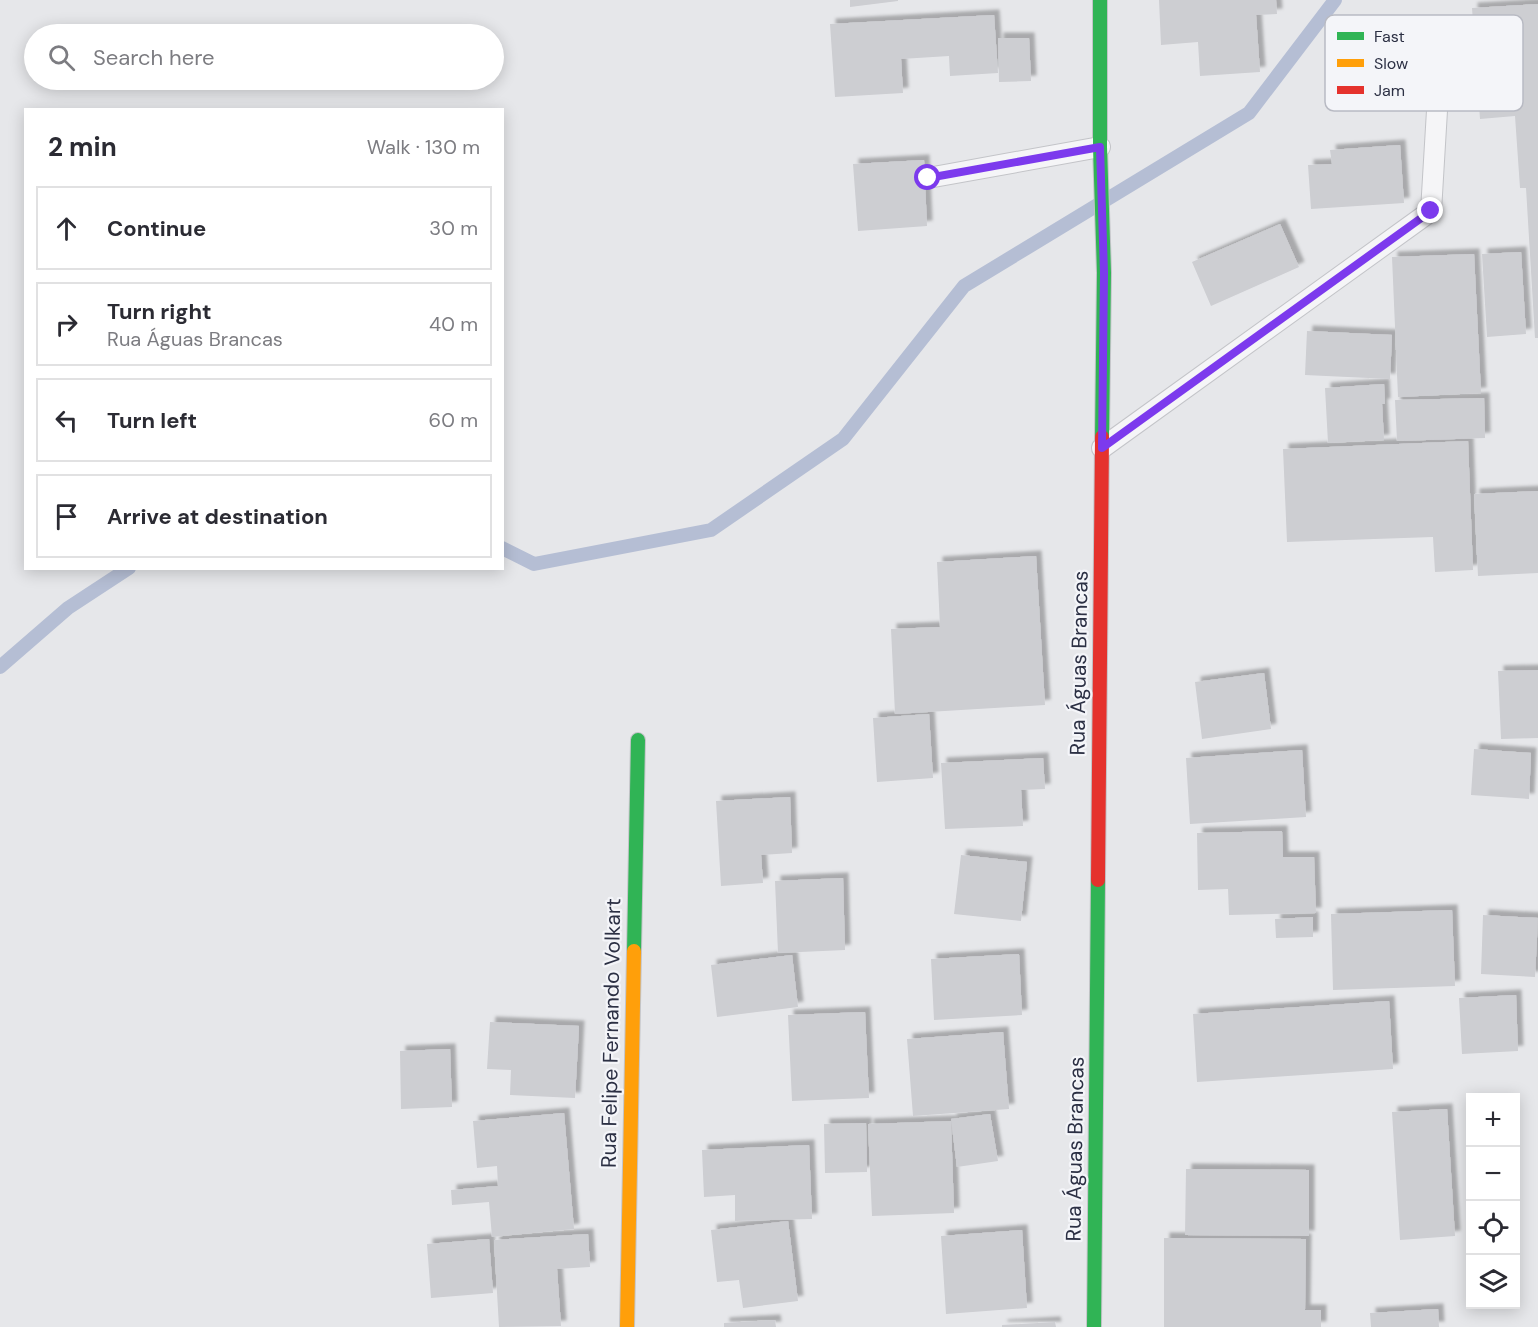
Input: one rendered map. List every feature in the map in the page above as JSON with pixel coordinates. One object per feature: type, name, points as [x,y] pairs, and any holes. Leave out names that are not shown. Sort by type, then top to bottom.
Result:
[{"type":"main road","name":"Rua Águas Brancas","points":[[1094,1327],[1104,273],[1100,147],[1100,0]]},
{"type":"main road","name":"Rua Felipe Fernando Volkart","points":[[627,1327],[638,740]]},
{"type":"lane","points":[[1102,448],[1431,211],[1437,111]]},
{"type":"lane","points":[[928,178],[1100,147]]},
{"type":"building","points":[[850,0],[898,0],[898,1],[850,7]]},
{"type":"building","points":[[1159,0],[1276,0],[1277,14],[1256,15],[1260,72],[1200,76],[1198,42],[1161,45]]},
{"type":"building","points":[[1538,4],[1538,338],[1535,338],[1526,188],[1520,188],[1515,116],[1480,119],[1479,111],[1523,111],[1523,15],[1473,15],[1472,8]]},
{"type":"building","points":[[994,15],[998,73],[950,76],[949,56],[901,59],[903,93],[835,97],[830,24]]},
{"type":"building","points":[[998,38],[1029,38],[1031,81],[999,82]]},
{"type":"building","points":[[1400,145],[1404,203],[1311,209],[1308,165],[1332,164],[1330,150]]},
{"type":"building","points":[[924,160],[927,226],[858,231],[853,164]]},
{"type":"building","points":[[1280,224],[1299,267],[1211,306],[1192,262]]},
{"type":"building","points":[[1521,252],[1526,334],[1487,337],[1482,254]]},
{"type":"building","points":[[1474,254],[1481,393],[1398,397],[1392,257]]},
{"type":"building","points":[[1307,331],[1392,335],[1390,379],[1305,375]]},
{"type":"building","points":[[1384,384],[1385,404],[1382,404],[1384,440],[1328,443],[1325,388]]},
{"type":"building","points":[[1484,398],[1485,438],[1397,441],[1395,400]]},
{"type":"building","points":[[1468,441],[1473,570],[1435,572],[1433,537],[1287,542],[1283,449]]},
{"type":"building","points":[[1538,491],[1538,573],[1478,576],[1474,494]]},
{"type":"building","points":[[1036,556],[1045,705],[895,714],[891,629],[940,627],[937,562]]},
{"type":"building","points":[[1538,670],[1538,738],[1501,739],[1498,671]]},
{"type":"building","points":[[1264,673],[1271,729],[1202,739],[1195,682]]},
{"type":"building","points":[[929,714],[933,778],[877,782],[873,718]]},
{"type":"building","points":[[1474,749],[1531,753],[1529,799],[1471,795]]},
{"type":"building","points":[[1302,750],[1306,817],[1190,824],[1186,758]]},
{"type":"building","points":[[1043,758],[1045,789],[1021,790],[1023,826],[945,829],[941,763]]},
{"type":"building","points":[[790,797],[792,853],[761,855],[763,883],[721,886],[716,801]]},
{"type":"building","points":[[1282,831],[1283,857],[1314,857],[1316,913],[1229,915],[1228,889],[1198,890],[1197,833]]},
{"type":"building","points":[[961,855],[1027,862],[1021,921],[954,914]]},
{"type":"building","points":[[843,878],[845,950],[778,953],[775,881]]},
{"type":"building","points":[[1452,910],[1455,986],[1333,990],[1331,914]]},
{"type":"building","points":[[1483,915],[1538,918],[1535,977],[1481,974]]},
{"type":"building","points":[[1313,917],[1313,937],[1276,938],[1275,919]]},
{"type":"building","points":[[1019,954],[1022,1015],[934,1020],[931,959]]},
{"type":"building","points":[[792,955],[798,1007],[717,1017],[711,965]]},
{"type":"building","points":[[1516,995],[1518,1051],[1462,1054],[1459,998]]},
{"type":"building","points":[[1389,1001],[1393,1069],[1197,1082],[1193,1014]]},
{"type":"building","points":[[865,1012],[869,1098],[792,1101],[788,1015]]},
{"type":"building","points":[[490,1022],[579,1026],[575,1098],[510,1095],[511,1070],[487,1069]]},
{"type":"building","points":[[1003,1032],[1009,1109],[913,1116],[907,1039]]},
{"type":"building","points":[[450,1049],[452,1107],[401,1109],[400,1051]]},
{"type":"building","points":[[1447,1109],[1455,1236],[1400,1240],[1392,1112]]},
{"type":"building","points":[[564,1113],[574,1229],[492,1237],[489,1202],[452,1205],[451,1190],[498,1186],[497,1166],[477,1168],[473,1121]]},
{"type":"building","points":[[990,1114],[998,1161],[957,1167],[951,1119]]},
{"type":"building","points":[[951,1121],[954,1213],[872,1216],[868,1124]]},
{"type":"building","points":[[866,1123],[867,1172],[825,1173],[824,1124]]},
{"type":"building","points":[[809,1145],[812,1219],[735,1221],[735,1195],[704,1197],[702,1150]]},
{"type":"building","points":[[1186,1169],[1309,1170],[1309,1236],[1185,1235]]},
{"type":"building","points":[[788,1221],[798,1301],[743,1308],[739,1280],[717,1282],[711,1230]]},
{"type":"building","points":[[1022,1230],[1027,1308],[946,1314],[941,1236]]},
{"type":"building","points":[[588,1234],[590,1267],[557,1269],[561,1326],[499,1327],[494,1240]]},
{"type":"building","points":[[1164,1238],[1306,1239],[1305,1310],[1321,1310],[1321,1327],[1164,1327]]},
{"type":"building","points":[[489,1239],[493,1293],[431,1298],[427,1244]]},
{"type":"building","points":[[1438,1309],[1439,1327],[1371,1327],[1370,1313]]},
{"type":"building","points":[[775,1320],[776,1327],[724,1327],[724,1323]]},
{"type":"building","points":[[1055,1322],[1056,1327],[1002,1327],[1002,1325]]},
{"type":"waterway","points":[[504,549],[534,564],[711,530],[843,439],[964,286],[1249,113],[1335,0]]},
{"type":"waterway","points":[[0,667],[68,608],[126,570]]},
{"type":"traffic: fast","points":[[1100,0],[1100,147],[1104,273],[1102,437]]},
{"type":"traffic: fast","points":[[634,951],[638,740]]},
{"type":"traffic: fast","points":[[1094,1327],[1098,880]]},
{"type":"traffic: slow","points":[[627,1327],[634,951]]},
{"type":"traffic: jam","points":[[1098,880],[1102,437]]},
{"type":"route","points":[[928,178],[1100,147],[1104,273],[1102,448],[1431,211]]}]
